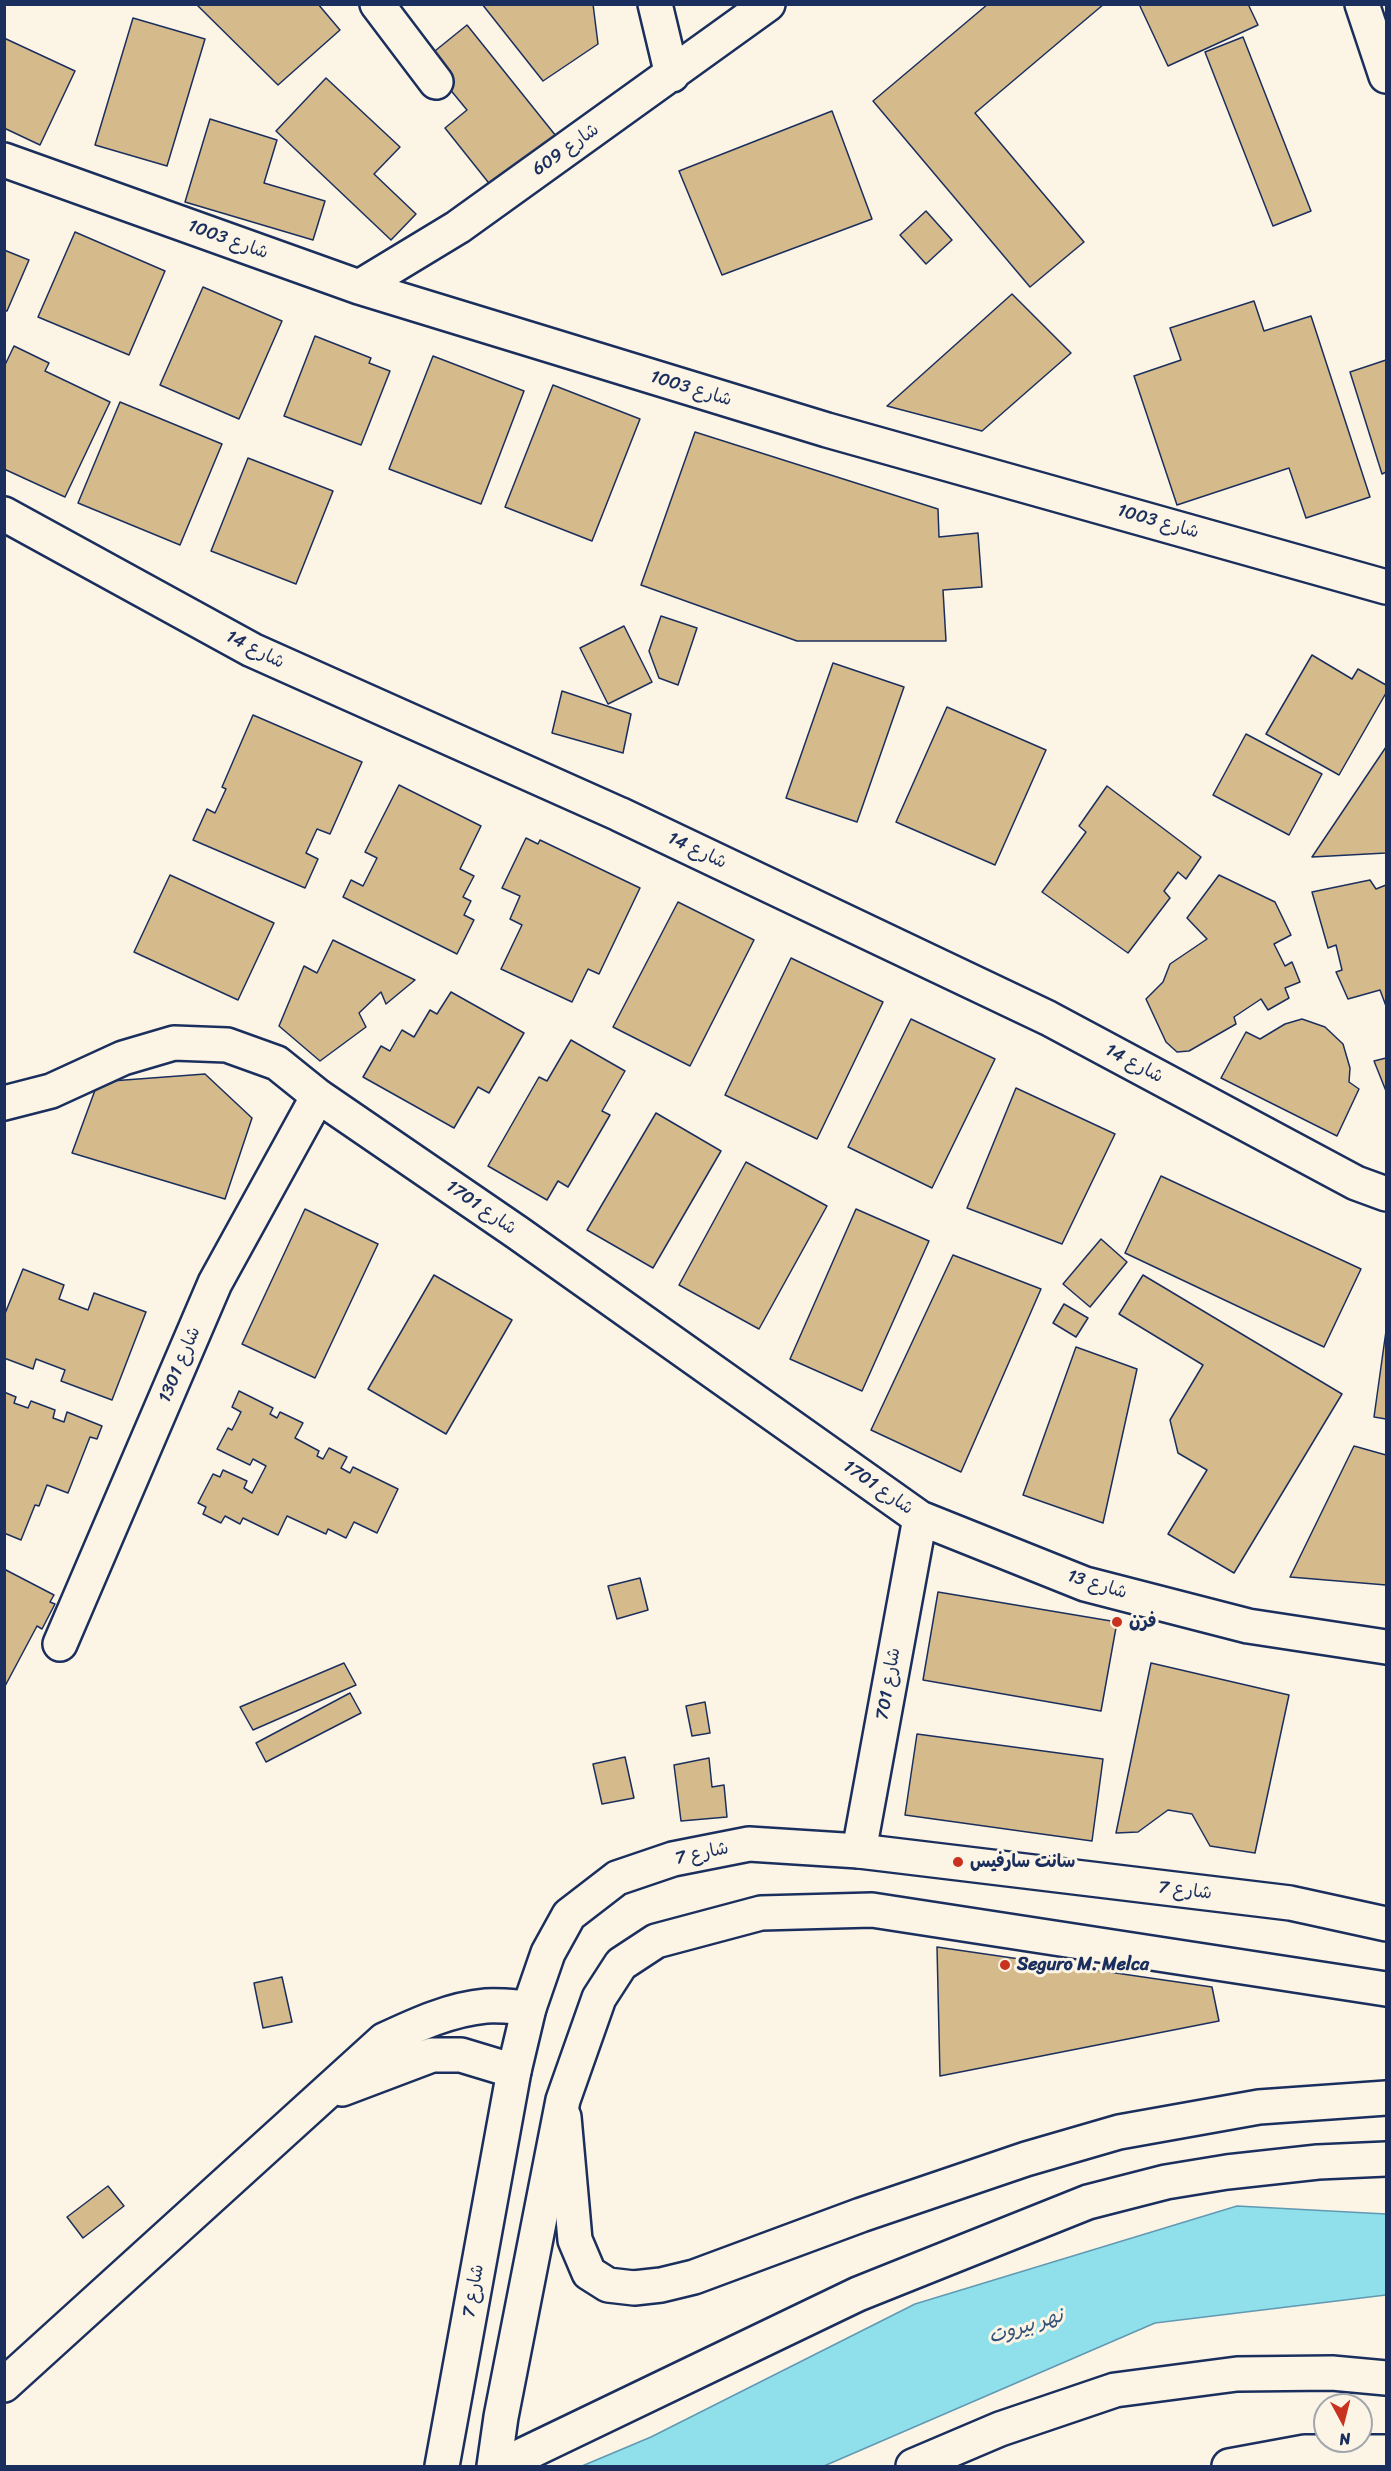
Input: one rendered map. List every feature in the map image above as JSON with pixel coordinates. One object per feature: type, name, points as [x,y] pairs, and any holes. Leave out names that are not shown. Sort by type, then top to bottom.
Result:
[{"type":"street","points":[[377,4],[436,82]]},
{"type":"street","points":[[655,4],[672,75]]},
{"type":"street","name":"شارع 609","points":[[359,287],[458,227],[768,4]]},
{"type":"street","points":[[1362,4],[1386,76]]},
{"type":"street","name":"شارع 1003","points":[[4,160],[359,287],[827,430],[1386,586]]},
{"type":"street","name":"شارع 14","points":[[4,514],[252,650],[619,814],[1048,1018],[1356,1183],[1386,1194]]},
{"type":"street","name":"شارع 1701","points":[[4,1102],[51,1091],[123,1058],[174,1043],[227,1045],[277,1063],[318,1096],[518,1233],[920,1518]]},
{"type":"street","name":"شارع 1301","points":[[60,1644],[215,1284],[318,1096]]},
{"type":"street","name":"شارع 13","points":[[920,1518],[1085,1584],[1248,1626],[1386,1647]]},
{"type":"street","name":"شارع 701","points":[[859,1851],[920,1518]]},
{"type":"street","name":"شارع 7","points":[[444,2453],[514,2071],[529,2008],[548,1953],[569,1915],[617,1878],[673,1859],[749,1844],[859,1851],[1290,1904],[1386,1924]]},
{"type":"street","points":[[494,2466],[501,2417],[563,2100],[599,1998],[621,1964],[656,1941],[761,1913],[872,1910],[1386,1989]]},
{"type":"street","points":[[4,2385],[324,2097],[384,2040],[415,2025],[486,2006],[529,2008]]},
{"type":"street","points":[[324,2097],[432,2055],[461,2055],[514,2071]]},
{"type":"street","points":[[563,2100],[574,2240],[589,2273],[608,2285],[634,2288],[694,2277],[872,2211],[1026,2159],[1119,2132],[1259,2107],[1386,2098]]},
{"type":"street","points":[[500,2466],[858,2294],[1088,2202],[1166,2182],[1227,2172],[1318,2162],[1386,2159]]},
{"type":"street","points":[[913,2466],[1000,2429],[1115,2391],[1237,2374],[1332,2373],[1386,2378]]},
{"type":"street","points":[[1229,2466],[1305,2452],[1386,2452]]},
{"type":"water","name":"نهر بيروت","points":[[1237,2206],[1386,2214],[1386,2295],[1155,2323],[824,2466],[582,2466],[651,2437],[915,2304]]},
{"type":"building","points":[[196,4],[318,4],[340,30],[278,85]]},
{"type":"building","points":[[482,4],[593,4],[598,44],[543,81]]},
{"type":"building","points":[[988,4],[1104,4],[975,113],[1084,242],[1030,287],[873,101]]},
{"type":"building","points":[[1139,4],[1248,4],[1258,25],[1168,66]]},
{"type":"building","points":[[133,18],[205,39],[167,166],[95,145]]},
{"type":"building","points":[[467,25],[556,136],[492,187],[445,128],[467,110],[425,59]]},
{"type":"building","points":[[1243,37],[1311,211],[1273,226],[1205,52]]},
{"type":"building","points":[[4,38],[75,71],[40,145],[4,128]]},
{"type":"building","points":[[326,78],[400,147],[374,174],[416,214],[391,240],[276,131]]},
{"type":"building","points":[[832,111],[872,219],[722,275],[679,171]]},
{"type":"building","points":[[210,119],[277,140],[264,183],[325,201],[313,240],[185,202]]},
{"type":"building","points":[[926,211],[952,240],[926,264],[900,235]]},
{"type":"building","points":[[75,232],[165,271],[129,355],[38,317]]},
{"type":"building","points":[[4,250],[29,260],[7,311],[4,310]]},
{"type":"building","points":[[203,287],[282,321],[239,419],[160,385]]},
{"type":"building","points":[[1012,294],[1071,353],[982,431],[887,406]]},
{"type":"building","points":[[1254,301],[1264,331],[1311,316],[1370,497],[1306,518],[1289,468],[1177,505],[1134,376],[1181,360],[1170,328]]},
{"type":"building","points":[[315,336],[371,358],[369,363],[390,371],[361,445],[284,416]]},
{"type":"building","points":[[14,346],[49,363],[45,371],[110,402],[65,497],[4,469],[4,367]]},
{"type":"building","points":[[433,356],[524,391],[481,504],[389,469]]},
{"type":"building","points":[[1386,360],[1386,472],[1382,474],[1350,372]]},
{"type":"building","points":[[553,385],[640,419],[592,541],[505,507]]},
{"type":"building","points":[[120,402],[222,444],[180,545],[78,503]]},
{"type":"building","points":[[695,432],[938,509],[939,537],[978,533],[982,587],[943,590],[946,641],[797,641],[641,585]]},
{"type":"building","points":[[248,458],[333,491],[296,584],[211,551]]},
{"type":"building","points":[[661,616],[697,628],[678,685],[659,678],[649,651]]},
{"type":"building","points":[[624,626],[652,682],[608,704],[580,648]]},
{"type":"building","points":[[1312,655],[1352,679],[1358,669],[1386,685],[1386,693],[1339,775],[1266,734]]},
{"type":"building","points":[[833,663],[904,687],[857,822],[786,798]]},
{"type":"building","points":[[562,691],[631,714],[623,753],[552,733]]},
{"type":"building","points":[[947,707],[1046,750],[995,865],[896,822]]},
{"type":"building","points":[[253,715],[362,762],[330,834],[317,829],[306,853],[318,859],[305,888],[193,840],[207,809],[215,813],[226,789],[222,787]]},
{"type":"building","points":[[1246,734],[1322,774],[1289,835],[1213,795]]},
{"type":"building","points":[[1386,747],[1386,853],[1312,857]]},
{"type":"building","points":[[399,785],[481,826],[460,869],[474,876],[463,897],[471,901],[464,915],[474,920],[457,954],[343,897],[351,880],[363,886],[377,858],[365,852]]},
{"type":"building","points":[[1107,786],[1201,857],[1186,879],[1178,872],[1164,891],[1170,898],[1128,953],[1042,892],[1086,832],[1079,826]]},
{"type":"building","points":[[526,838],[538,844],[540,840],[640,888],[599,974],[588,969],[572,1002],[501,969],[522,925],[510,919],[520,896],[502,888]]},
{"type":"building","points":[[170,875],[274,923],[238,1000],[134,952]]},
{"type":"building","points":[[1219,875],[1275,902],[1291,935],[1274,944],[1285,966],[1292,962],[1300,982],[1285,988],[1289,998],[1268,1010],[1261,999],[1234,1017],[1236,1024],[1189,1051],[1177,1052],[1166,1042],[1146,999],[1163,982],[1170,964],[1207,939],[1187,918]]},
{"type":"building","points":[[1370,880],[1376,889],[1386,885],[1386,1006],[1380,990],[1348,999],[1336,972],[1342,970],[1336,945],[1328,948],[1312,892]]},
{"type":"building","points":[[678,902],[754,940],[690,1066],[613,1027]]},
{"type":"building","points":[[333,940],[415,980],[386,1004],[381,992],[359,1013],[366,1027],[320,1061],[279,1026],[304,966],[317,973]]},
{"type":"building","points":[[791,958],[883,1002],[817,1139],[725,1095]]},
{"type":"building","points":[[451,992],[524,1033],[489,1093],[478,1087],[454,1128],[363,1077],[381,1046],[390,1051],[402,1030],[414,1037],[430,1010],[437,1014]]},
{"type":"building","points":[[911,1019],[995,1059],[932,1188],[848,1147]]},
{"type":"building","points":[[1302,1019],[1325,1027],[1343,1044],[1350,1068],[1349,1082],[1359,1089],[1337,1136],[1221,1078],[1246,1032],[1260,1039],[1285,1024]]},
{"type":"building","points":[[571,1040],[625,1071],[602,1111],[610,1115],[568,1187],[558,1181],[547,1200],[488,1166],[539,1077],[547,1081]]},
{"type":"building","points":[[1386,1058],[1386,1091],[1374,1061]]},
{"type":"building","points":[[205,1074],[252,1118],[225,1199],[72,1153],[98,1082]]},
{"type":"building","points":[[1016,1088],[1115,1134],[1062,1244],[967,1208]]},
{"type":"building","points":[[656,1113],[721,1151],[653,1268],[587,1230]]},
{"type":"building","points":[[746,1162],[827,1206],[759,1329],[679,1285]]},
{"type":"building","points":[[1161,1176],[1361,1269],[1324,1347],[1125,1253]]},
{"type":"building","points":[[305,1209],[378,1244],[315,1378],[242,1344]]},
{"type":"building","points":[[856,1209],[929,1241],[862,1391],[790,1359]]},
{"type":"building","points":[[1101,1239],[1127,1262],[1090,1307],[1063,1284]]},
{"type":"building","points":[[953,1255],[1041,1289],[961,1472],[871,1430]]},
{"type":"building","points":[[23,1269],[64,1285],[59,1299],[88,1310],[94,1293],[146,1312],[112,1400],[61,1381],[65,1370],[36,1359],[33,1369],[4,1358],[4,1316]]},
{"type":"building","points":[[434,1275],[512,1320],[446,1434],[368,1389]]},
{"type":"building","points":[[1143,1275],[1342,1394],[1234,1573],[1168,1534],[1207,1470],[1178,1453],[1170,1420],[1203,1365],[1119,1314]]},
{"type":"building","points":[[1064,1304],[1088,1318],[1076,1337],[1053,1323]]},
{"type":"building","points":[[1386,1331],[1386,1419],[1374,1417]]},
{"type":"building","points":[[1076,1347],[1137,1369],[1103,1523],[1023,1495]]},
{"type":"building","points":[[239,1391],[273,1408],[270,1414],[277,1418],[280,1412],[303,1423],[295,1438],[319,1451],[317,1456],[323,1459],[329,1448],[347,1457],[341,1468],[350,1473],[353,1467],[398,1489],[377,1533],[354,1522],[346,1538],[328,1529],[326,1534],[287,1516],[278,1535],[243,1518],[240,1524],[225,1516],[221,1523],[203,1514],[206,1507],[198,1503],[213,1474],[220,1477],[223,1470],[247,1481],[244,1488],[252,1493],[266,1466],[253,1459],[250,1465],[217,1449],[228,1428],[232,1430],[241,1412],[232,1407]]},
{"type":"building","points":[[4,1392],[16,1397],[14,1403],[28,1408],[31,1401],[55,1410],[53,1418],[64,1422],[67,1412],[102,1426],[97,1439],[90,1437],[68,1493],[47,1485],[39,1506],[35,1505],[21,1540],[4,1533]]},
{"type":"building","points":[[1354,1446],[1386,1455],[1386,1585],[1290,1577]]},
{"type":"building","points":[[4,1569],[54,1595],[50,1602],[55,1604],[42,1629],[37,1626],[4,1688]]},
{"type":"building","points":[[640,1578],[648,1610],[617,1619],[608,1586]]},
{"type":"building","points":[[938,1592],[1117,1622],[1101,1711],[923,1680]]},
{"type":"building","points":[[344,1663],[356,1685],[253,1730],[240,1707]]},
{"type":"building","points":[[1151,1663],[1289,1695],[1255,1853],[1210,1846],[1192,1814],[1168,1810],[1138,1832],[1116,1833]]},
{"type":"building","points":[[350,1693],[361,1713],[266,1762],[256,1743]]},
{"type":"building","points":[[705,1702],[710,1733],[692,1736],[686,1706]]},
{"type":"building","points":[[917,1734],[1103,1759],[1092,1841],[905,1815]]},
{"type":"building","points":[[625,1757],[634,1798],[602,1804],[593,1764]]},
{"type":"building","points":[[709,1758],[712,1787],[724,1785],[727,1817],[681,1821],[674,1765]]},
{"type":"building","points":[[937,1947],[1212,1987],[1219,2021],[940,2076]]},
{"type":"building","points":[[282,1977],[292,2022],[263,2028],[254,1983]]},
{"type":"building","points":[[108,2186],[124,2206],[83,2238],[67,2217]]},
{"type":"place","name":"فرن","points":[[1117,1622]]},
{"type":"place","name":"سانت سارفيس","points":[[958,1862]]},
{"type":"place","name":"Seguro M. Melca","points":[[1005,1965]]}]
